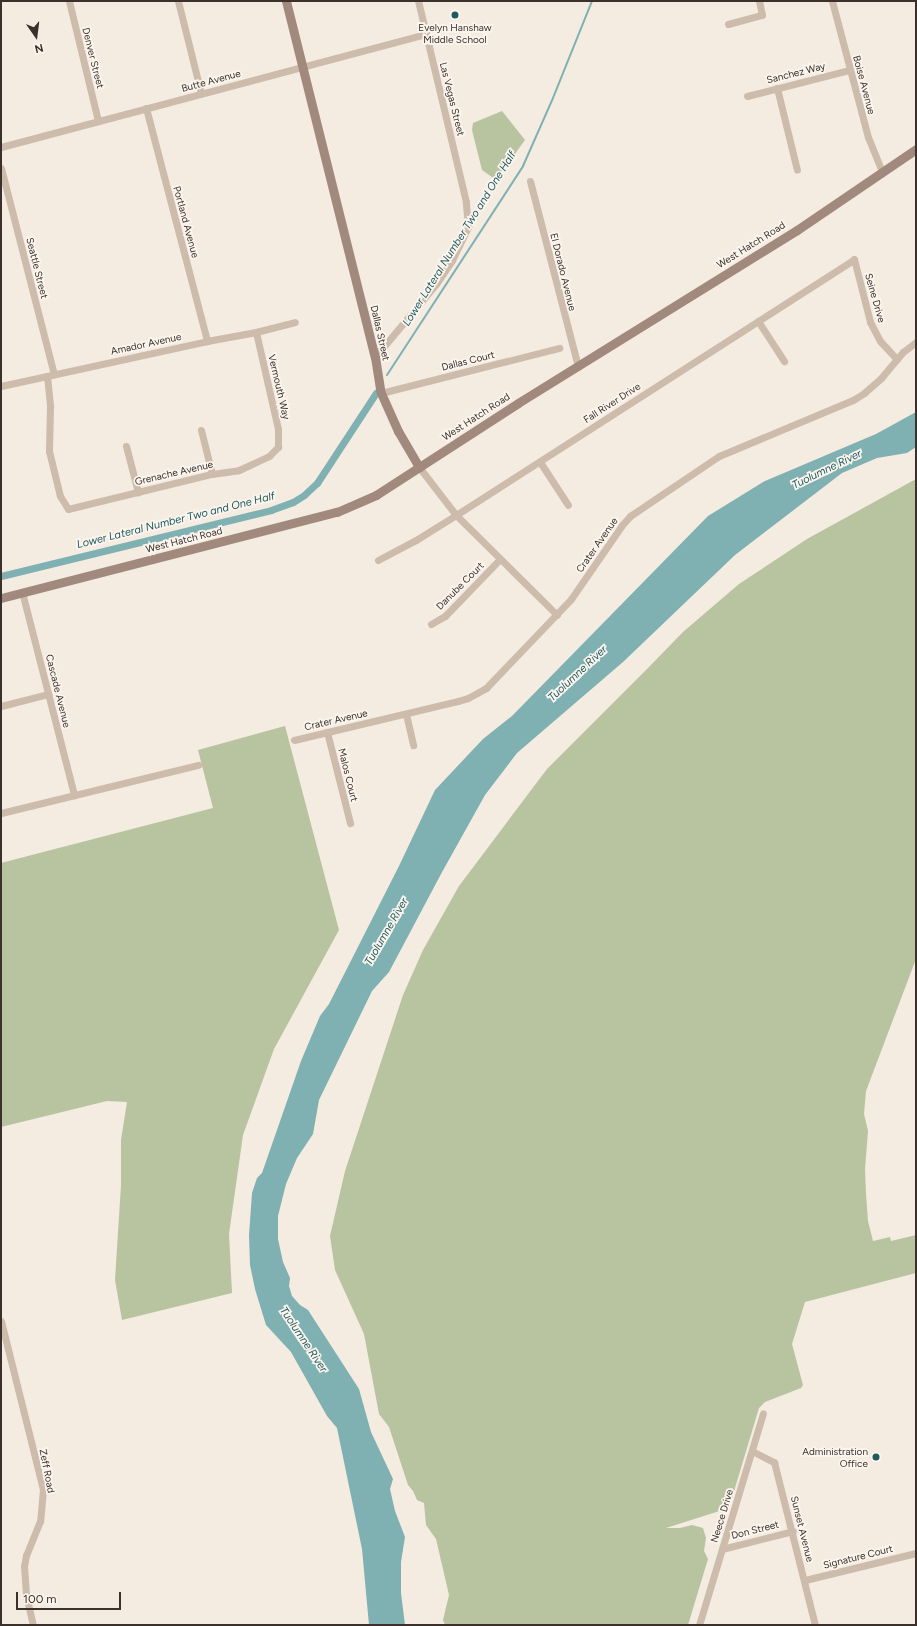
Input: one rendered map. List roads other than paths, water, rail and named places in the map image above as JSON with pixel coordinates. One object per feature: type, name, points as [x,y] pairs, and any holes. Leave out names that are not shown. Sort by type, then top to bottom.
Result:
[{"type":"main road","name":"Dallas Street","points":[[286,1],[375,357],[382,393],[398,431],[419,466]]},
{"type":"main road","name":"West Hatch Road","points":[[1,598],[337,512],[376,495],[419,466],[797,230],[916,149]]},
{"type":"street","name":"Denver Street","points":[[68,1],[98,120]]},
{"type":"street","points":[[178,1],[201,93]]},
{"type":"street","name":"Las Vegas Street","points":[[375,357],[436,284],[452,260],[468,227],[466,202],[418,1]]},
{"type":"street","points":[[728,24],[762,15],[759,1]]},
{"type":"street","name":"Boise Avenue","points":[[832,1],[849,70],[868,137],[882,172]]},
{"type":"street","name":"Butte Avenue","points":[[1,148],[98,120],[426,34]]},
{"type":"street","name":"Sanchez Way","points":[[747,96],[849,70]]},
{"type":"street","points":[[777,88],[797,170]]},
{"type":"street","name":"Portland Avenue","points":[[146,108],[206,341]]},
{"type":"street","name":"Seattle Street","points":[[1,168],[50,375],[49,451],[60,496],[68,509]]},
{"type":"street","name":"El Dorado Avenue","points":[[530,181],[578,367]]},
{"type":"street","name":"Fall River Drive","points":[[378,560],[416,540],[540,462],[854,259]]},
{"type":"street","name":"Seine Drive","points":[[854,259],[870,322],[880,341],[897,359]]},
{"type":"street","points":[[758,321],[784,361]]},
{"type":"street","name":"Amador Avenue","points":[[1,386],[206,341],[256,332],[296,322]]},
{"type":"street","name":"Vermouth Way","points":[[256,332],[277,417],[278,447]]},
{"type":"street","name":"Crater Avenue","points":[[294,740],[463,700],[486,688],[571,599],[622,525],[630,516],[708,461],[853,400],[874,385],[897,359],[916,342]]},
{"type":"street","name":"Dallas Court","points":[[382,393],[559,348]]},
{"type":"street","points":[[201,430],[212,474]]},
{"type":"street","points":[[126,446],[138,492]]},
{"type":"street","name":"Grenache Avenue","points":[[68,509],[212,474],[239,470],[269,456],[278,447]]},
{"type":"street","points":[[540,462],[568,505]]},
{"type":"street","name":"Dallas Street","points":[[419,466],[456,515],[557,615]]},
{"type":"street","name":"Danube Court","points":[[431,624],[445,616],[500,560]]},
{"type":"street","name":"Cascade Avenue","points":[[22,592],[74,795]]},
{"type":"street","points":[[1,706],[48,694]]},
{"type":"street","points":[[406,714],[413,745]]},
{"type":"street","name":"Malos Court","points":[[327,732],[350,823]]},
{"type":"street","points":[[1,813],[198,765]]},
{"type":"street","name":"Zeff Road","points":[[1,1321],[43,1489],[40,1521],[26,1555],[24,1566],[26,1595],[33,1625]]},
{"type":"street","name":"Neece Drive","points":[[699,1625],[763,1414]]},
{"type":"street","name":"Sunset Avenue","points":[[752,1451],[774,1462],[793,1531],[815,1625]]},
{"type":"street","name":"Don Street","points":[[722,1549],[793,1531]]},
{"type":"street","name":"Signature Court","points":[[804,1580],[916,1553]]},
{"type":"water","name":"Tuolumne River","points":[[916,412],[916,447],[907,453],[877,458],[842,473],[735,555],[623,662],[517,753],[485,795],[389,972],[372,991],[319,1100],[313,1134],[297,1158],[286,1184],[278,1216],[278,1239],[283,1262],[290,1278],[289,1286],[292,1296],[300,1305],[308,1310],[359,1389],[371,1432],[393,1479],[390,1489],[395,1511],[405,1537],[401,1562],[401,1593],[405,1625],[369,1625],[362,1549],[337,1428],[327,1416],[291,1352],[266,1325],[255,1289],[250,1265],[249,1235],[252,1193],[257,1178],[262,1173],[301,1061],[320,1016],[329,1004],[399,866],[435,790],[483,739],[512,716],[708,516],[765,481],[876,434]]},
{"type":"waterway","name":"Lower Lateral Number Two and One Half","points":[[387,375],[523,166],[553,98],[592,1]]},
{"type":"waterway","name":"Lower Lateral Number Two and One Half","points":[[1,576],[271,510],[293,502],[304,495],[317,483],[376,393]]},
{"type":"place","name":"Evelyn Hanshaw Middle School","points":[[455,15]]},
{"type":"place","name":"Administration Office","points":[[876,1457]]}]
